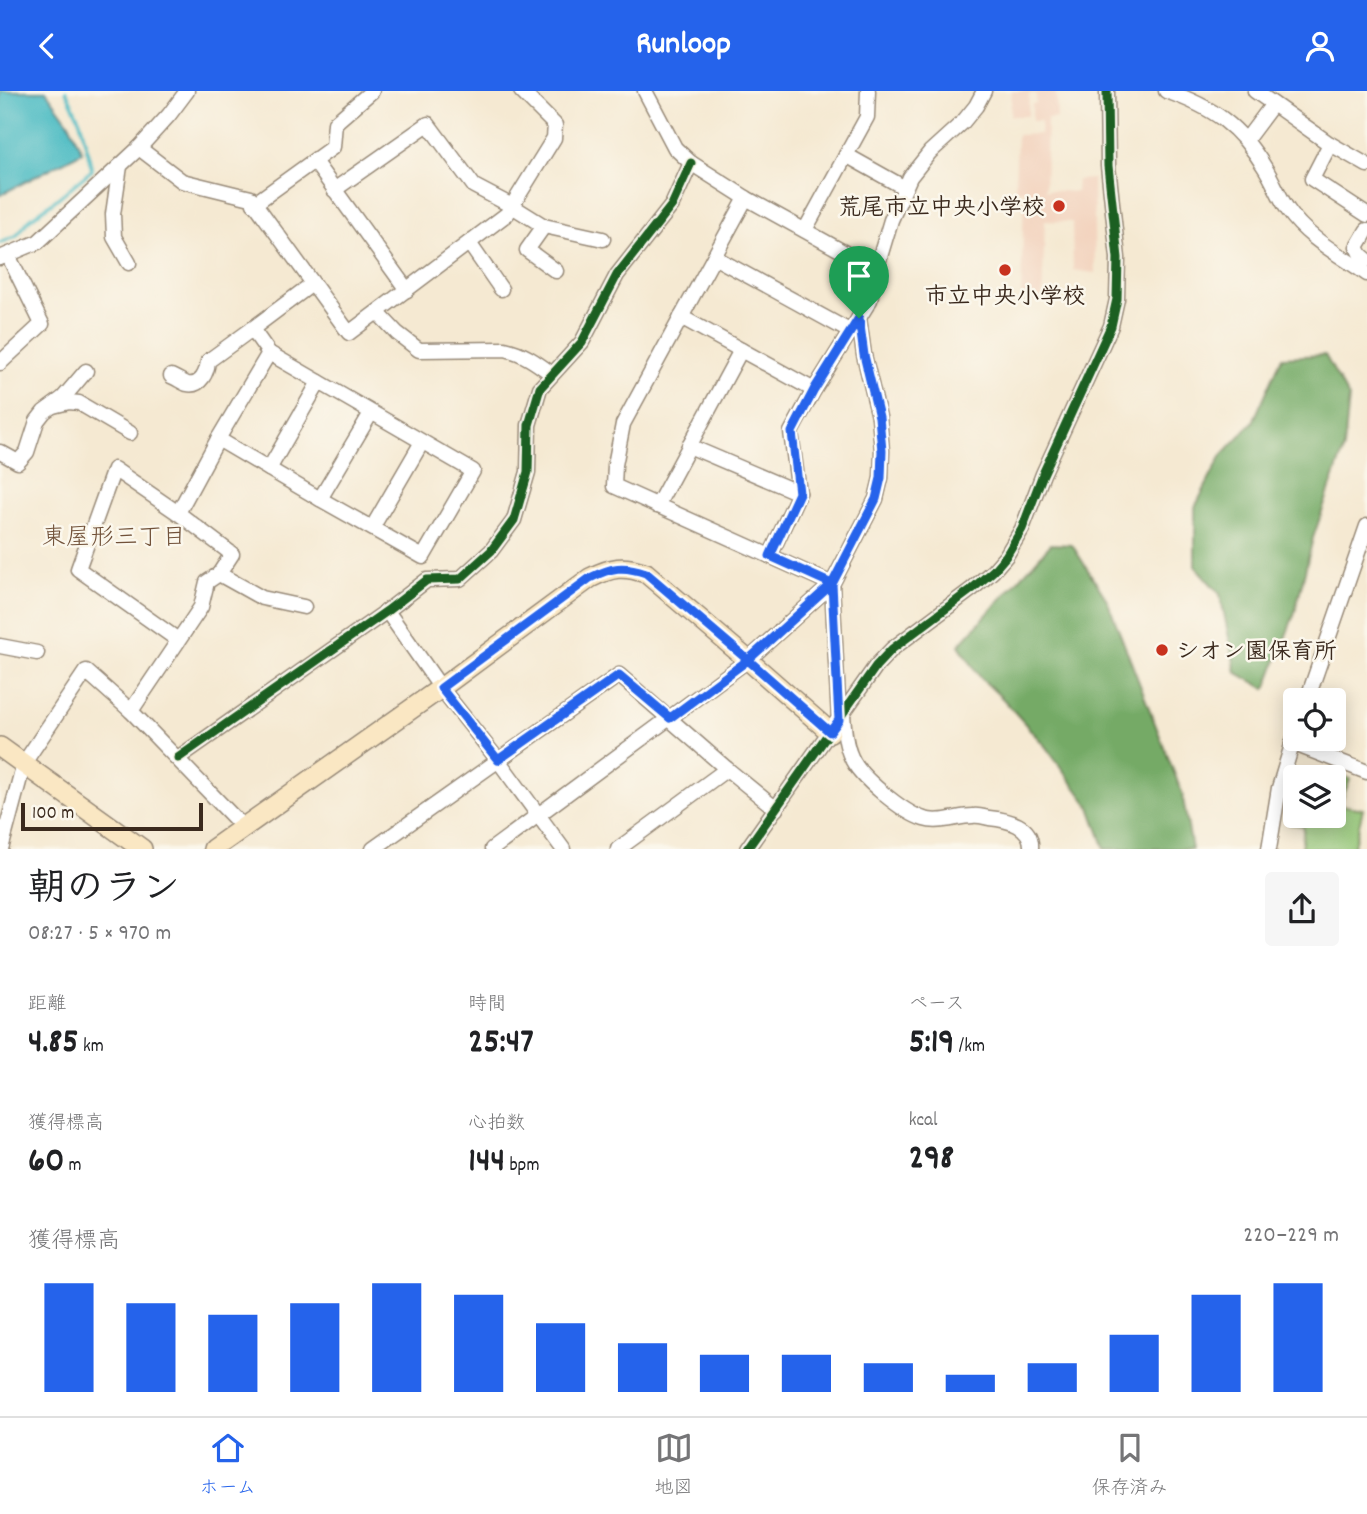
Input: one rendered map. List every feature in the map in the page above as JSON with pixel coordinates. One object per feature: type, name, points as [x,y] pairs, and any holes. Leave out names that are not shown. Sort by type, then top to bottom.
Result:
[{"type":"street","points":[[0,363],[42,324],[4,256],[38,242],[139,148],[187,91]]},
{"type":"street","points":[[254,204],[333,147],[335,123],[372,91]]},
{"type":"street","points":[[139,148],[182,181],[251,198],[349,333],[507,214],[554,138],[555,125],[521,91]]},
{"type":"street","points":[[645,91],[675,148],[691,163],[746,198],[876,270]]},
{"type":"street","points":[[805,230],[867,117],[868,91]]},
{"type":"street","points":[[770,556],[799,493],[792,432],[814,390],[870,300],[891,220],[910,177],[930,152],[963,122],[984,91]]},
{"type":"street","points":[[747,849],[876,666],[891,649],[993,571],[1006,556],[1022,529],[1043,474],[1111,326],[1118,299],[1118,258],[1108,166],[1107,91]]},
{"type":"street","points":[[1255,91],[1330,144],[1367,165]]},
{"type":"street","points":[[1175,92],[1222,117],[1240,132],[1265,167],[1289,211],[1308,232],[1367,274]]},
{"type":"street","points":[[1246,140],[1273,104]]},
{"type":"street","points":[[334,190],[428,124],[474,186],[544,226],[603,239]]},
{"type":"street","points":[[1330,144],[1312,179],[1367,215]]},
{"type":"street","points":[[846,155],[905,188]]},
{"type":"street","points":[[314,161],[407,290]]},
{"type":"street","points":[[178,758],[427,580],[460,579],[491,551],[514,520],[528,471],[529,425],[540,388],[582,342],[617,275],[672,205],[691,163]]},
{"type":"street","points":[[120,166],[113,214],[114,237],[129,263]]},
{"type":"street","points":[[746,198],[624,424],[615,465],[614,486],[832,584]]},
{"type":"street","points":[[544,226],[527,250],[556,271]]},
{"type":"street","points":[[1367,230],[1357,247],[1367,260]]},
{"type":"street","points":[[469,243],[502,289]]},
{"type":"street","points":[[714,257],[851,332]]},
{"type":"street","points":[[171,376],[189,384],[196,383],[203,377],[208,361],[312,284]]},
{"type":"street","points":[[378,313],[397,333],[419,350],[505,349],[531,358],[552,374]]},
{"type":"street","points":[[681,317],[814,390]]},
{"type":"street","points":[[492,849],[748,660],[832,584],[876,499],[881,478],[879,417],[864,355],[859,318]]},
{"type":"street","points":[[218,439],[423,557],[473,471],[269,353],[252,329]]},
{"type":"street","points":[[657,506],[741,349]]},
{"type":"street","points":[[178,513],[269,353]]},
{"type":"street","points":[[0,452],[18,462],[27,452],[37,421],[44,412],[63,398],[86,371]]},
{"type":"street","points":[[269,469],[320,382]]},
{"type":"street","points":[[53,406],[69,402],[79,403],[130,433]]},
{"type":"street","points":[[320,499],[371,413]]},
{"type":"street","points":[[372,528],[422,442]]},
{"type":"street","points":[[689,446],[799,493]]},
{"type":"street","points":[[131,711],[201,607],[207,582],[219,574],[232,554],[114,469],[78,569],[178,641]]},
{"type":"street","points":[[1311,688],[1367,526]]},
{"type":"street","points":[[214,849],[441,688],[590,578],[614,568],[630,568],[646,573],[748,660],[837,722]]},
{"type":"street","points":[[219,574],[261,598],[304,607]]},
{"type":"street","points":[[832,584],[837,722],[851,758],[864,776],[894,802],[925,820],[937,821],[974,815],[1013,823],[1029,834],[1031,849]]},
{"type":"street","points":[[387,611],[441,688],[563,849]]},
{"type":"street","points":[[0,646],[37,653]]},
{"type":"street","points":[[1,849],[24,763],[86,671],[131,711],[244,828]]},
{"type":"street","points":[[373,849],[619,675],[776,809]]},
{"type":"street","points":[[0,747],[142,849]]},
{"type":"street","points":[[1269,849],[1279,788],[1290,751]]},
{"type":"street","points":[[1321,751],[1367,772]]},
{"type":"street","points":[[618,849],[727,769]]},
{"type":"shaded area","name":"荒尾市立中央小学校","points":[[1012,91],[1056,91],[1057,118],[1047,119],[1045,190],[1076,192],[1077,180],[1093,179],[1095,273],[1073,270],[1072,222],[1045,221],[1042,302],[1021,300],[1024,191],[1015,190],[1017,135],[1040,134],[1041,121],[1032,121],[1032,104],[1036,103],[1036,93],[1029,94],[1028,116],[1010,116]]},
{"type":"green space","points":[[1325,355],[1349,398],[1344,448],[1313,538],[1295,612],[1266,689],[1236,672],[1220,594],[1195,566],[1195,507],[1222,455],[1253,422],[1282,357]]},
{"type":"green space","points":[[1051,544],[1072,545],[1107,600],[1182,793],[1192,849],[1105,849],[1090,807],[1045,746],[980,677],[959,645]]},
{"type":"green space","points":[[1346,806],[1363,809],[1353,849],[1301,849],[1304,828],[1346,828]]},
{"type":"water","points":[[0,91],[46,91],[69,123],[82,152],[0,195]]},
{"type":"waterway","points":[[0,243],[16,236],[30,219],[92,170],[80,121],[66,91]]},
{"type":"cycle path","points":[[747,849],[876,666],[892,649],[993,571],[1006,556],[1022,529],[1043,474],[1111,326],[1117,299],[1118,258],[1108,166],[1107,91]]},
{"type":"cycle path","points":[[178,758],[427,580],[460,579],[491,551],[514,520],[528,472],[529,425],[540,388],[582,342],[617,275],[672,205],[691,163]]},
{"type":"place","name":"荒尾市立中央小学校","points":[[1059,206]]},
{"type":"place","name":"市立中央小学校","points":[[1005,270]]},
{"type":"place","name":"シオン園保育所","points":[[1162,650]]},
{"type":"district","name":"東屋形三丁目","points":[[114,536]]},
{"type":"route","points":[[859,318],[814,390],[792,432],[799,493],[770,556],[832,584],[839,720],[830,732],[748,660],[670,718],[619,675],[498,760],[441,688],[590,578],[614,568],[630,568],[646,573],[748,660],[832,584],[876,499],[881,478],[879,417],[864,355],[859,318]]}]
